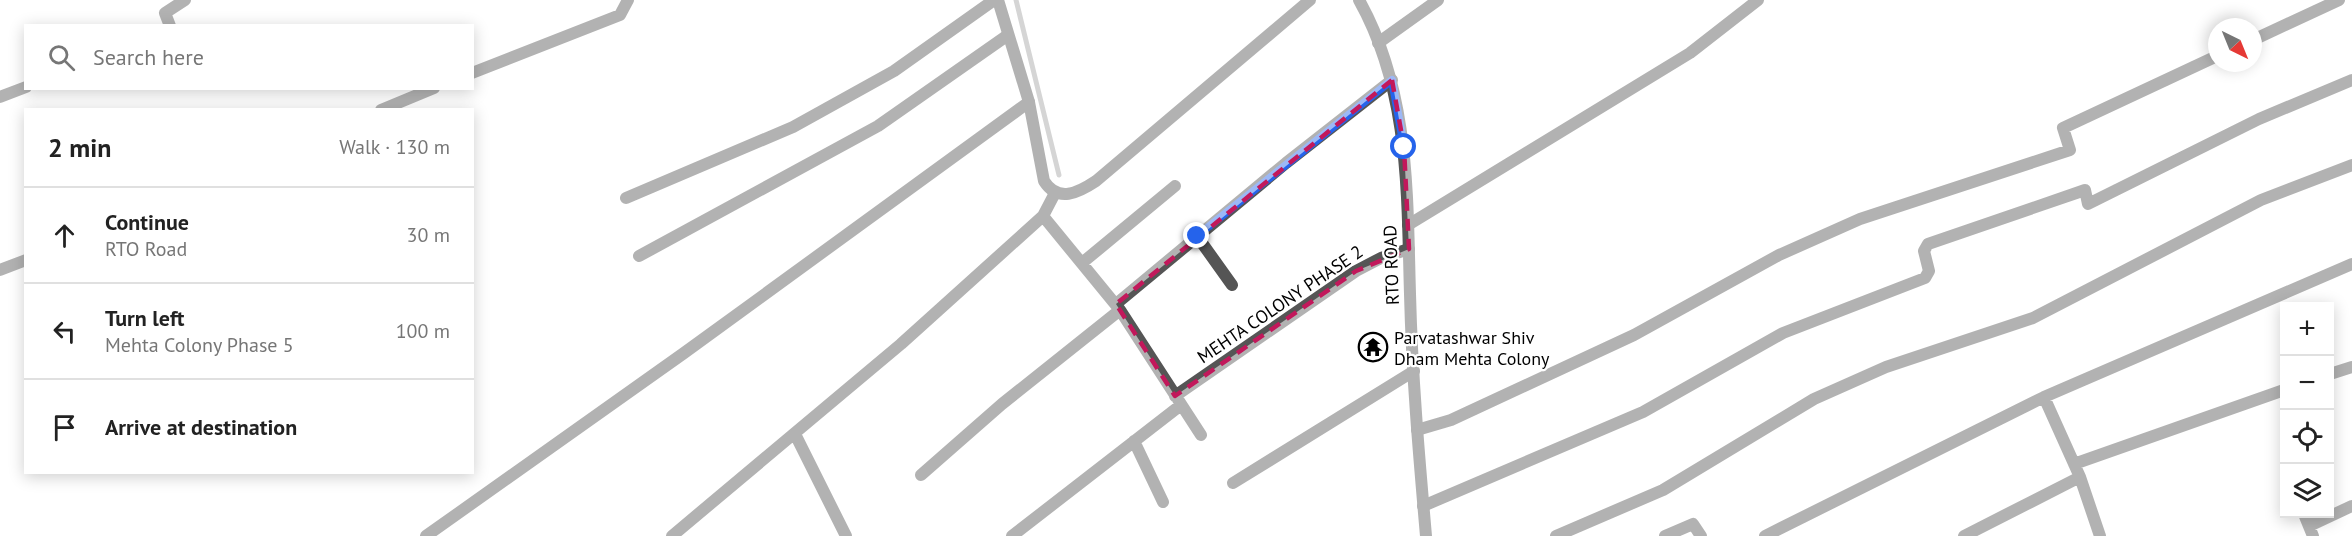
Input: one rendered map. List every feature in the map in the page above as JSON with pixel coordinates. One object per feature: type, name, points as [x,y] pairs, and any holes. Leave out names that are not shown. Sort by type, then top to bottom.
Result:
[{"type":"street","points":[[169,24],[165,13],[185,0]]},
{"type":"street","points":[[474,72],[620,15],[628,0]]},
{"type":"street","points":[[626,198],[794,127],[894,71],[994,0]]},
{"type":"street","points":[[998,0],[1029,102],[1044,181],[1054,193],[1072,194],[1096,181],[1310,0]]},
{"type":"street","name":"RTO ROAD","points":[[1359,0],[1392,80],[1404,147],[1417,430],[1426,536]]},
{"type":"street","points":[[1378,43],[1438,0]]},
{"type":"street","points":[[1408,225],[1690,53],[1758,0]]},
{"type":"street","points":[[2262,36],[2339,0]]},
{"type":"street","points":[[639,256],[878,126],[1008,35]]},
{"type":"street","points":[[1417,430],[1451,420],[1634,335],[1779,255],[1860,219],[2070,150],[2062,128],[2208,60]]},
{"type":"street","points":[[921,475],[1118,307],[1197,236],[1392,80]]},
{"type":"street","points":[[1423,506],[1642,412],[1783,333],[1925,278],[1929,271],[1924,251],[1928,244],[2085,190],[2088,204],[2259,120],[2352,80]]},
{"type":"street","points":[[0,97],[24,88]]},
{"type":"street","points":[[386,108],[429,90]]},
{"type":"street","points":[[426,536],[684,353],[1029,102]]},
{"type":"street","points":[[1556,536],[1663,490],[1814,399],[1886,367],[2033,318],[2261,200],[2352,165]]},
{"type":"street","points":[[1082,263],[1175,186]]},
{"type":"street","points":[[672,536],[901,344],[1043,216],[1054,193]]},
{"type":"street","points":[[1043,216],[1118,307],[1201,435]]},
{"type":"street","points":[[1197,236],[1232,285]]},
{"type":"street","name":"MEHTA COLONY PHASE 2","points":[[1012,536],[1134,441],[1178,400],[1356,271],[1381,258],[1409,249]]},
{"type":"street","points":[[0,270],[24,261]]},
{"type":"street","points":[[1765,536],[2044,397],[2352,264]]},
{"type":"street","points":[[2334,373],[2352,366]]},
{"type":"street","points":[[1233,483],[1414,371]]},
{"type":"street","points":[[2074,464],[2280,391]]},
{"type":"street","points":[[2044,397],[2080,477],[2100,536]]},
{"type":"street","points":[[795,434],[846,536]]},
{"type":"street","points":[[1134,441],[1163,502]]},
{"type":"street","points":[[1964,536],[2080,477]]},
{"type":"street","points":[[2311,531],[2352,506]]},
{"type":"street","points":[[1665,536],[1693,524],[1701,536]]},
{"type":"highlighted area","points":[[1392,80],[1404,147],[1409,249],[1356,271],[1175,396],[1116,304]]},
{"type":"waterway","points":[[1016,0],[1059,175]]},
{"type":"place","name":"Parvatashwar Shiv Dham Mehta Colony","points":[[1373,347]]},
{"type":"route","points":[[1197,236],[1392,80],[1404,147]]}]
